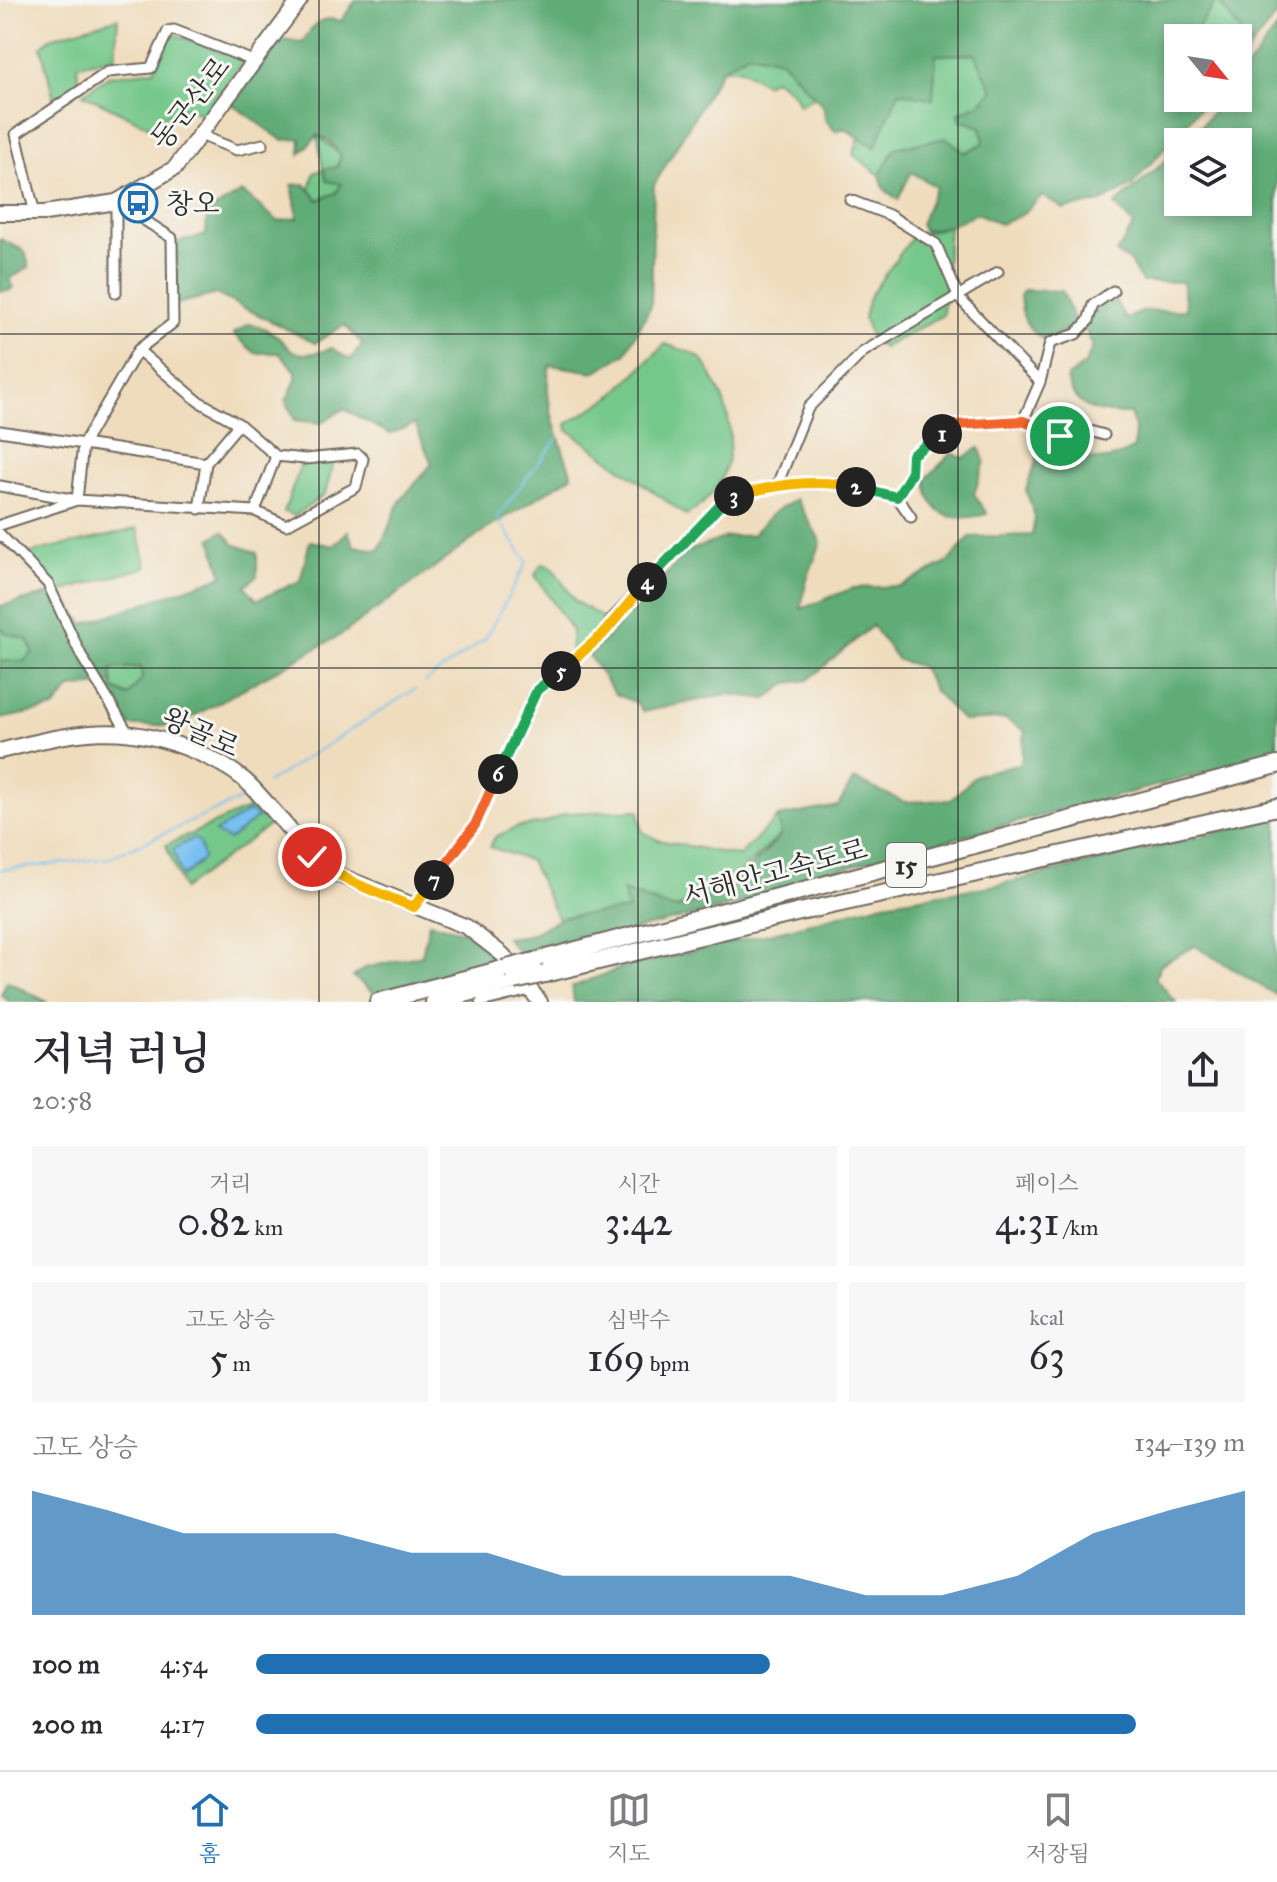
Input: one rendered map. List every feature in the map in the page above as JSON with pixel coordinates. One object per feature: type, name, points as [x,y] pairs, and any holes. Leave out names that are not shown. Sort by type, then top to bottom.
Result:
[{"type":"highway","name":"서해안고속도로","points":[[540,968],[1277,765]]},
{"type":"highway","name":"서해안고속도로","points":[[378,1002],[1277,807]]},
{"type":"highway","name":"서해안고속도로","points":[[434,1002],[508,975]]},
{"type":"main road","name":"동군산로","points":[[0,213],[35,214],[116,202],[175,168],[300,0]]},
{"type":"main road","name":"왕골로","points":[[0,751],[103,730],[164,738],[211,758],[250,785],[312,857],[331,872],[467,927],[503,955],[535,996]]},
{"type":"street","points":[[35,214],[16,134],[108,72],[151,68],[168,31],[174,30],[256,62]]},
{"type":"street","points":[[200,135],[237,150],[263,144]]},
{"type":"street","points":[[850,200],[889,215],[936,244],[959,298],[1040,382]]},
{"type":"street","points":[[116,202],[116,293]]},
{"type":"street","points":[[77,500],[83,444],[138,350],[173,323],[175,256],[172,238],[116,202]]},
{"type":"street","points":[[777,485],[808,408],[863,352],[959,298],[998,272]]},
{"type":"street","points":[[1023,421],[1040,382],[1050,343],[1076,334],[1088,321],[1093,305],[1113,291]]},
{"type":"street","points":[[0,486],[77,500],[255,511],[286,525],[356,487],[363,459],[358,454],[305,459],[276,456],[239,424],[198,401],[138,350]]},
{"type":"street","points":[[897,497],[911,474],[912,455],[955,425],[1023,421],[1060,436],[1079,428],[1104,435]]},
{"type":"street","points":[[199,509],[206,463],[239,424]]},
{"type":"street","points":[[0,431],[206,463]]},
{"type":"street","points":[[255,511],[276,456]]},
{"type":"street","points":[[414,907],[475,825],[537,690],[603,634],[727,498],[777,485],[838,483],[897,497],[911,517]]},
{"type":"street","points":[[0,525],[77,500]]},
{"type":"street","points":[[0,534],[48,584],[82,657],[127,731]]},
{"type":"street","points":[[481,1002],[535,996]]},
{"type":"green space","points":[[356,0],[1217,0],[1200,24],[1164,24],[1164,112],[1196,112],[1182,128],[1164,128],[1164,149],[1131,186],[1101,202],[1064,209],[1042,196],[1020,216],[1000,224],[977,213],[949,226],[924,231],[920,224],[936,187],[911,172],[898,200],[884,189],[880,175],[895,148],[947,138],[965,153],[984,143],[981,127],[961,120],[959,113],[979,104],[993,91],[975,54],[936,55],[933,99],[899,92],[875,147],[843,128],[836,132],[825,119],[824,107],[781,60],[749,53],[722,69],[654,185],[651,306],[625,354],[595,372],[550,365],[550,407],[572,476],[487,529],[344,633],[176,726],[130,726],[103,689],[113,688],[128,696],[142,679],[141,667],[111,669],[113,684],[71,688],[54,708],[0,719],[0,661],[24,661],[33,652],[27,639],[6,633],[0,627],[0,606],[59,592],[84,624],[223,576],[211,539],[223,531],[234,544],[257,553],[257,576],[245,586],[257,600],[300,581],[310,541],[333,546],[348,531],[354,546],[379,550],[400,501],[432,464],[415,424],[390,434],[344,409],[321,423],[295,420],[286,401],[296,380],[296,371],[279,353],[255,353],[233,334],[249,324],[264,328],[302,354],[332,348],[350,360],[363,344],[344,325],[315,343],[216,294],[177,304],[177,242],[206,235],[207,213],[242,192],[278,221],[298,218],[292,185],[305,184],[318,200],[336,193],[342,184],[327,181],[323,169],[337,167],[341,155],[328,140],[318,135],[300,154],[301,139],[282,140],[233,105],[269,55],[284,40],[302,43],[317,23],[327,19],[341,21]]},
{"type":"green space","points":[[1217,0],[1235,24],[1200,24]]},
{"type":"green space","points":[[1217,0],[1277,0],[1277,15],[1252,46],[1252,24],[1235,24]]},
{"type":"green space","points":[[118,18],[115,58],[77,65],[79,85],[55,103],[41,47],[50,38]]},
{"type":"green space","points":[[1277,28],[1277,754],[827,872],[829,882],[523,957],[506,938],[529,935],[563,917],[628,910],[623,891],[675,908],[691,905],[720,891],[747,870],[781,835],[778,817],[838,806],[854,779],[904,802],[951,800],[976,775],[1021,763],[1025,731],[1005,719],[963,721],[934,691],[922,667],[898,660],[872,626],[808,680],[788,683],[766,699],[728,694],[643,712],[637,703],[615,694],[589,656],[688,551],[727,537],[752,535],[773,513],[796,499],[821,542],[806,582],[801,609],[853,588],[901,586],[947,563],[970,537],[1032,535],[1035,518],[1026,490],[1044,440],[1078,456],[1099,460],[1121,455],[1134,448],[1135,428],[1130,414],[1090,408],[1082,404],[1070,389],[1067,378],[1085,364],[1093,346],[1084,327],[1096,308],[1113,297],[1126,319],[1144,311],[1186,310],[1183,282],[1142,282],[1129,261],[1116,253],[1134,225],[1115,205],[1164,162],[1164,216],[1252,216],[1252,128],[1199,128],[1213,112],[1252,112],[1252,61]]},
{"type":"green space","points":[[172,33],[244,61],[202,115],[186,107],[159,119],[160,132],[83,94],[108,76],[154,70]]},
{"type":"green space","points":[[749,53],[781,60],[815,97],[799,105],[794,94],[775,79],[765,84],[741,69],[722,69]]},
{"type":"green space","points":[[975,54],[993,91],[979,104],[959,113],[961,120],[981,127],[984,143],[965,153],[895,148],[880,175],[853,155],[859,138],[875,146],[899,92],[936,55]]},
{"type":"green space","points":[[317,135],[341,155],[337,167],[342,183],[336,193],[317,200],[310,189],[314,173],[323,169]]},
{"type":"green space","points":[[949,226],[943,315],[883,348],[871,338],[864,318],[869,297],[913,236]]},
{"type":"green space","points":[[0,239],[25,251],[29,267],[10,279],[13,287],[9,291],[0,291]]},
{"type":"green space","points":[[1024,290],[1062,291],[1076,325],[1044,340],[1023,317],[1020,296]]},
{"type":"green space","points":[[665,344],[693,353],[702,360],[722,397],[728,416],[729,454],[724,472],[703,503],[686,515],[568,430],[567,424],[612,396]]},
{"type":"green space","points":[[979,448],[985,461],[974,494],[987,514],[964,518],[938,510],[928,492],[926,479],[952,453],[964,458]]},
{"type":"green space","points":[[335,458],[325,494],[295,516],[284,512],[301,464]]},
{"type":"green space","points":[[137,528],[147,567],[59,592],[27,554],[110,536]]},
{"type":"green space","points":[[542,564],[552,567],[575,601],[606,620],[594,635],[570,652],[572,631],[535,575]]},
{"type":"green space","points":[[0,627],[6,633],[27,639],[33,652],[25,661],[0,661]]},
{"type":"green space","points":[[141,667],[142,679],[128,696],[113,688],[110,669]]},
{"type":"green space","points":[[258,804],[271,824],[183,889],[166,845]]},
{"type":"green space","points":[[639,810],[642,831],[658,840],[739,856],[778,817],[781,835],[712,896],[673,909],[623,891],[629,910],[558,919],[530,861],[490,847],[495,837],[517,827],[544,823],[567,813]]},
{"type":"green space","points":[[1277,818],[1276,995],[1195,946],[1161,964],[1155,978],[1176,1002],[574,1002],[572,987],[621,968],[785,930],[884,903],[997,885]]},
{"type":"green space","points":[[429,923],[463,931],[499,958],[377,995],[353,977],[365,968],[422,955]]},
{"type":"green space","points":[[7,981],[47,1002],[10,1002],[1,995]]},
{"type":"water","points":[[250,811],[258,817],[229,840],[215,832]]},
{"type":"water","points":[[194,838],[199,842],[203,859],[182,877],[173,849]]},
{"type":"waterway","points":[[425,682],[485,639],[527,562],[497,517],[557,439]]},
{"type":"waterway","points":[[267,783],[415,689]]},
{"type":"waterway","points":[[0,870],[109,858],[244,798]]},
{"type":"place","name":"창오","points":[[138,203]]},
{"type":"route","points":[[312,857],[331,872],[414,907],[475,825],[537,690],[603,634],[612,619],[727,498],[777,485],[838,483],[897,497],[911,474],[912,455],[955,425],[1023,421],[1060,436]]}]
